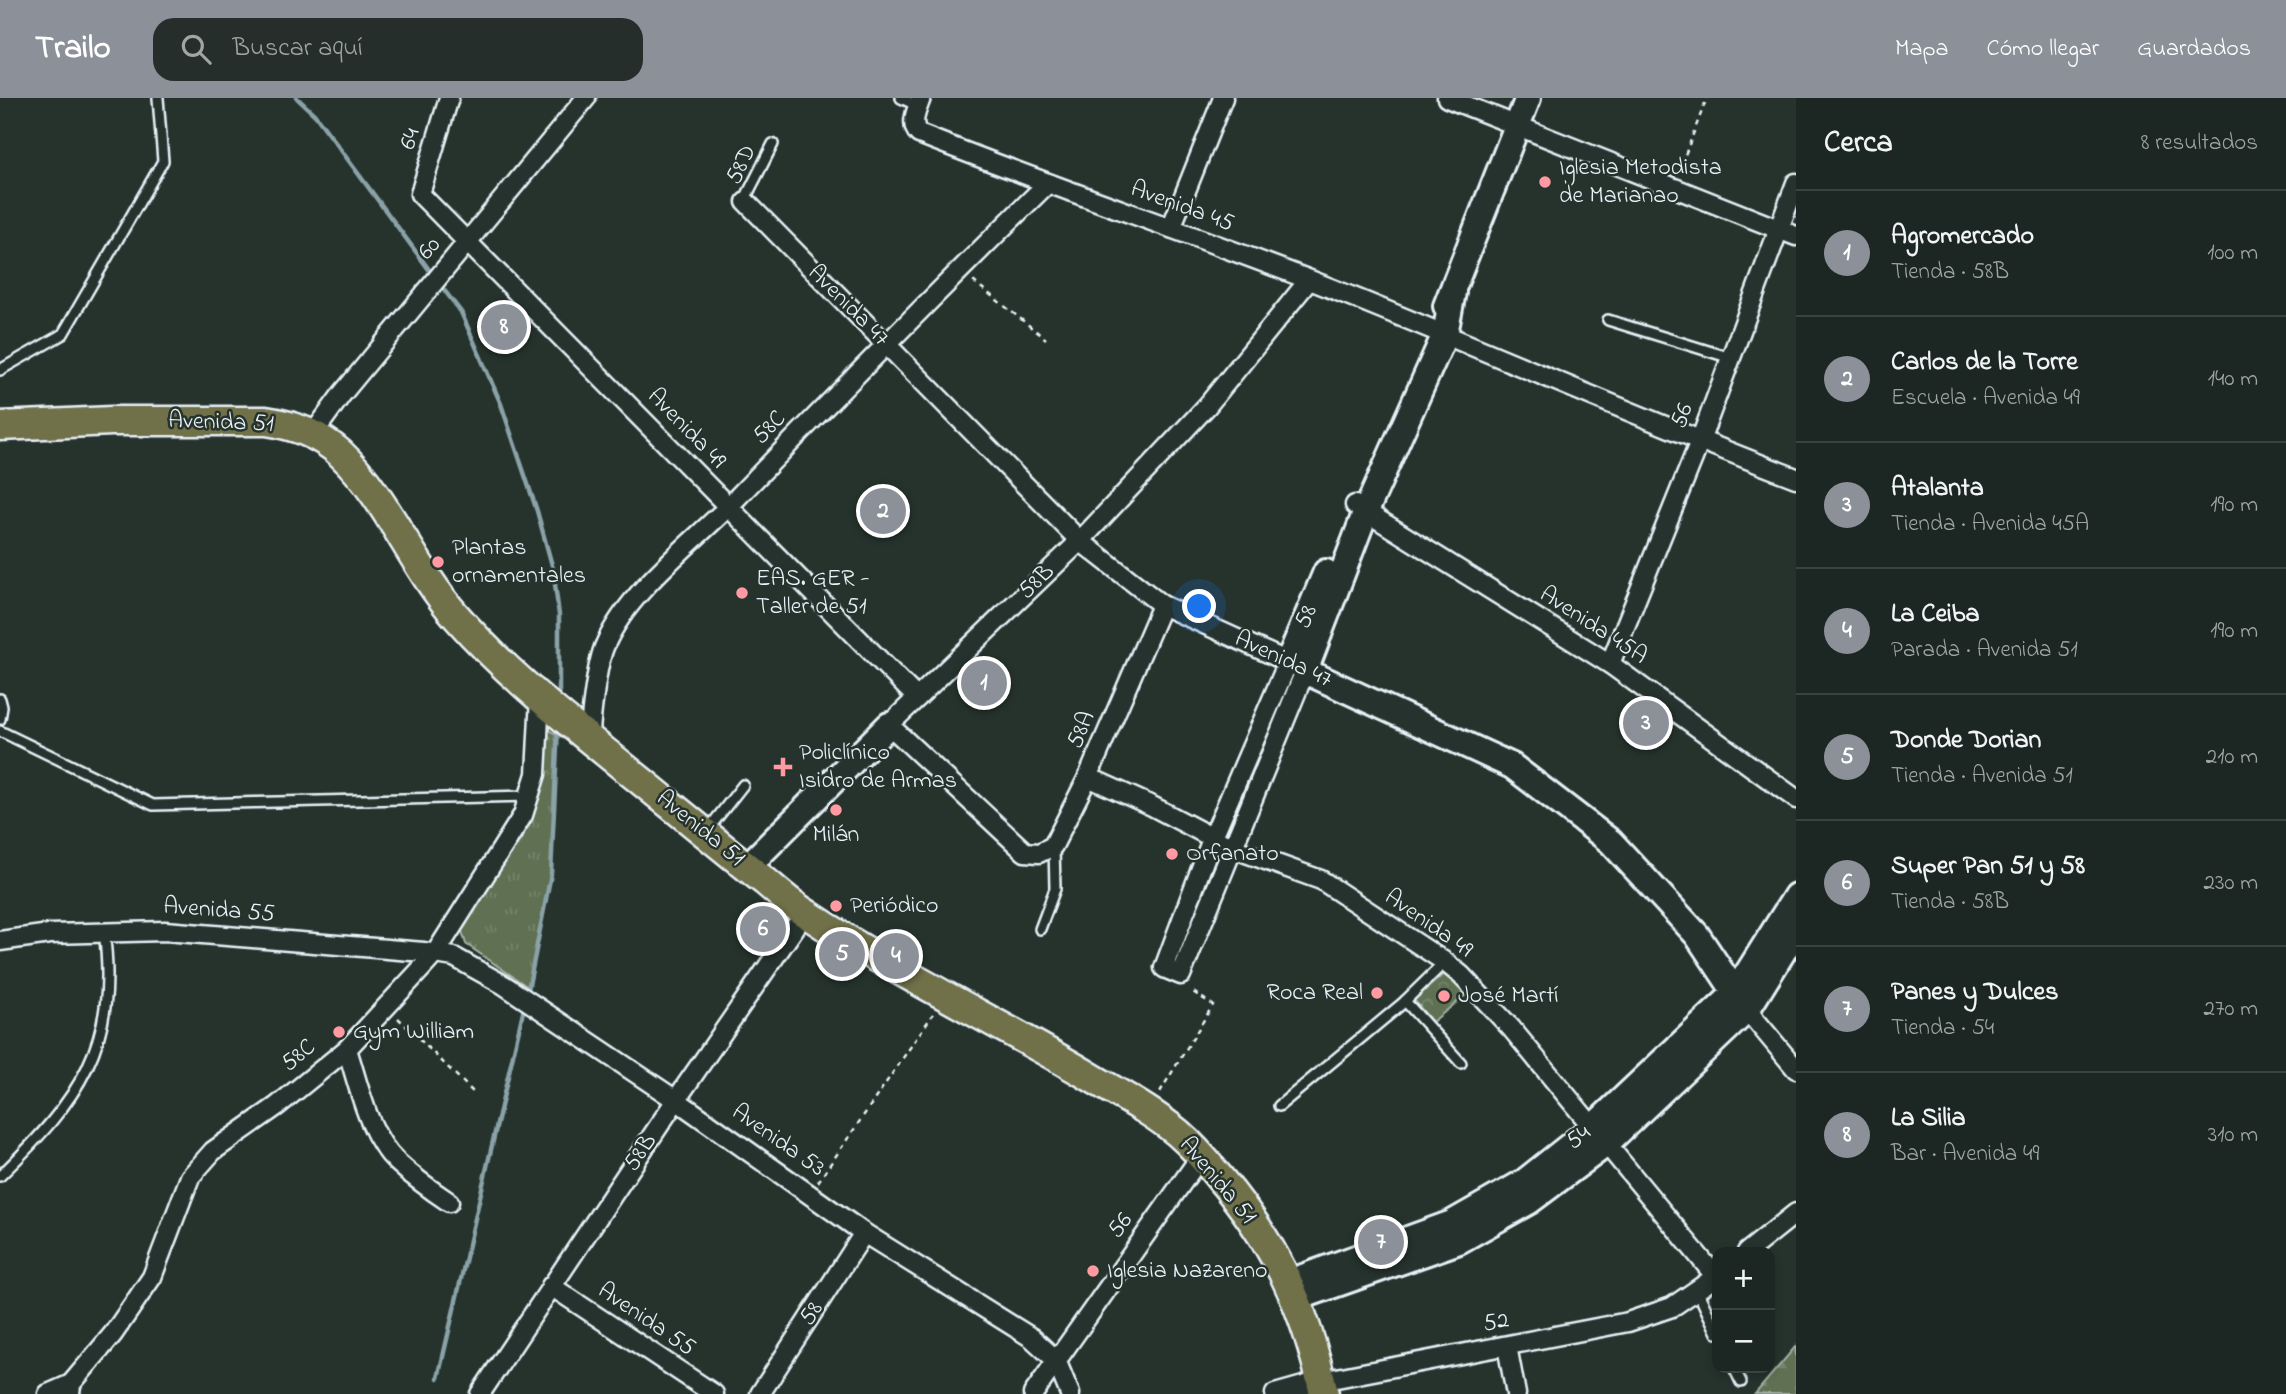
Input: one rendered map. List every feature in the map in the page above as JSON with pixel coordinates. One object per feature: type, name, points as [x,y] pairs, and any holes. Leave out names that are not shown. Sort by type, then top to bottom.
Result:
[{"type":"main road","name":"Avenida 51","points":[[0,426],[112,421],[283,423],[313,434],[339,452],[360,475],[435,589],[456,616],[502,664],[705,833],[805,913],[945,997],[1043,1049],[1134,1102],[1178,1133],[1239,1199],[1277,1256],[1293,1290],[1322,1387]]},
{"type":"street","name":"64","points":[[420,194],[449,98]]},
{"type":"street","name":"60","points":[[313,434],[341,394],[586,98]]},
{"type":"street","points":[[1171,228],[1223,98]]},
{"type":"street","points":[[1447,98],[1796,236]]},
{"type":"street","name":"58","points":[[1296,666],[1212,839],[1164,968],[1181,975],[1232,848],[1296,666],[1361,508],[1439,332],[1528,98]]},
{"type":"street","name":"Avenida 45","points":[[920,102],[914,129],[919,134],[1309,280],[1796,478]]},
{"type":"street","name":"56","points":[[1610,664],[1700,441],[1796,183]]},
{"type":"street","name":"58C","points":[[582,733],[590,722],[604,646],[636,596],[728,507],[885,344],[1047,184]]},
{"type":"street","name":"Avenida 49","points":[[420,194],[917,698]]},
{"type":"street","name":"Avenida 47","points":[[746,202],[1080,541],[1162,605],[1512,766],[1611,842],[1697,934],[1741,1002],[1796,1069]]},
{"type":"street","name":"58B","points":[[747,867],[1080,541],[1207,407],[1309,280]]},
{"type":"street","name":"Avenida 45A","points":[[1361,508],[1610,664],[1796,799]]},
{"type":"street","name":"58A","points":[[1054,846],[1088,777],[1162,605]]},
{"type":"street","name":"58C","points":[[70,1389],[113,1334],[152,1276],[190,1177],[213,1151],[277,1106],[347,1049],[435,954],[513,833],[530,796],[536,774],[540,697]]},
{"type":"street","points":[[890,725],[1025,852],[1039,853],[1054,846]]},
{"type":"street","name":"Avenida 49","points":[[1088,777],[1152,806],[1232,848],[1321,880],[1445,962],[1461,975],[1511,1028],[1712,1271]]},
{"type":"street","name":"54","points":[[1293,1290],[1459,1241],[1530,1201],[1741,1002],[1796,896]]},
{"type":"street","name":"58B","points":[[480,1394],[676,1100],[805,913]]},
{"type":"street","name":"Avenida 55","points":[[0,941],[32,935],[165,931],[435,954]]},
{"type":"street","points":[[1741,1002],[1796,931]]},
{"type":"street","name":"Avenida 53","points":[[435,954],[454,957],[504,985],[676,1100],[864,1233],[1032,1338],[1056,1360],[1070,1394]]},
{"type":"street","points":[[347,1049],[370,1120],[382,1143],[396,1161],[449,1202]]},
{"type":"street","name":"56","points":[[1033,1394],[1201,1156]]},
{"type":"street","points":[[1753,1247],[1796,1213]]},
{"type":"street","name":"58","points":[[760,1394],[864,1233]]},
{"type":"street","name":"52","points":[[1275,1394],[1322,1387],[1628,1322],[1672,1307],[1712,1280]]},
{"type":"street","name":"Avenida 55","points":[[551,1286],[714,1394]]},
{"type":"street","points":[[1507,1346],[1516,1394]]},
{"type":"street","points":[[48,1394],[70,1389]]},
{"type":"lane","points":[[0,370],[64,334],[163,161],[158,98]]},
{"type":"lane","points":[[901,98],[920,102]]},
{"type":"lane","name":"58D","points":[[746,202],[746,197],[773,144]]},
{"type":"lane","points":[[1608,320],[1731,358]]},
{"type":"lane","points":[[0,699],[0,719]]},
{"type":"lane","points":[[0,731],[153,805],[530,796]]},
{"type":"lane","points":[[705,833],[743,785]]},
{"type":"lane","points":[[1040,929],[1055,889],[1054,846]]},
{"type":"lane","points":[[0,1176],[43,1135],[89,1069],[106,1006],[107,954],[104,931]]},
{"type":"lane","points":[[1279,1106],[1405,1001],[1445,962]]},
{"type":"lane","points":[[1405,1001],[1461,1063]]},
{"type":"lane","points":[[1697,1290],[1712,1322]]},
{"type":"lane","points":[[1737,1373],[1741,1381]]},
{"type":"path","points":[[1672,187],[1707,98]]},
{"type":"path","points":[[960,270],[1046,339]]},
{"type":"path","points":[[1147,1112],[1213,1005],[1188,989],[1181,975]]},
{"type":"path","points":[[810,1194],[945,997]]},
{"type":"path","points":[[385,1006],[475,1094]]},
{"type":"green space","points":[[543,726],[557,735],[551,874],[528,987],[466,944],[461,928],[522,838],[531,816]]},
{"type":"green space","points":[[1445,973],[1466,995],[1432,1022],[1414,1000]]},
{"type":"green space","points":[[1796,1346],[1796,1394],[1755,1394]]},
{"type":"waterway","points":[[297,98],[315,115],[433,275]]},
{"type":"waterway","points":[[438,282],[461,312],[501,404],[537,511],[553,569],[559,615],[559,700]]},
{"type":"waterway","points":[[527,995],[551,874],[558,726]]},
{"type":"waterway","points":[[438,1378],[525,1003]]},
{"type":"place","name":"Iglesia Metodista de Marianao","points":[[1545,182]]},
{"type":"place","name":"La Silia","points":[[504,327]]},
{"type":"place","name":"Carlos de la Torre","points":[[883,511]]},
{"type":"place","name":"Plantas ornamentales","points":[[438,562]]},
{"type":"place","name":"EAS. GER - Taller de 51","points":[[742,593]]},
{"type":"place","name":"Agromercado","points":[[984,683]]},
{"type":"place","name":"Atalanta","points":[[1646,723]]},
{"type":"place","name":"Policlínico Isidro de Armas","points":[[783,767]]},
{"type":"place","name":"Milán","points":[[836,810]]},
{"type":"place","name":"Orfanato","points":[[1172,854]]},
{"type":"place","name":"Periódico","points":[[836,906]]},
{"type":"place","name":"Super Pan 51 y 58","points":[[763,929]]},
{"type":"place","name":"Donde Dorian","points":[[842,954]]},
{"type":"place","name":"La Ceiba","points":[[896,956]]},
{"type":"place","name":"Roca Real","points":[[1377,993]]},
{"type":"place","name":"José Martí","points":[[1444,996]]},
{"type":"place","name":"Gym William","points":[[339,1032]]},
{"type":"place","name":"Panes y Dulces","points":[[1381,1242]]},
{"type":"place","name":"Iglesia Nazareno","points":[[1093,1271]]}]
